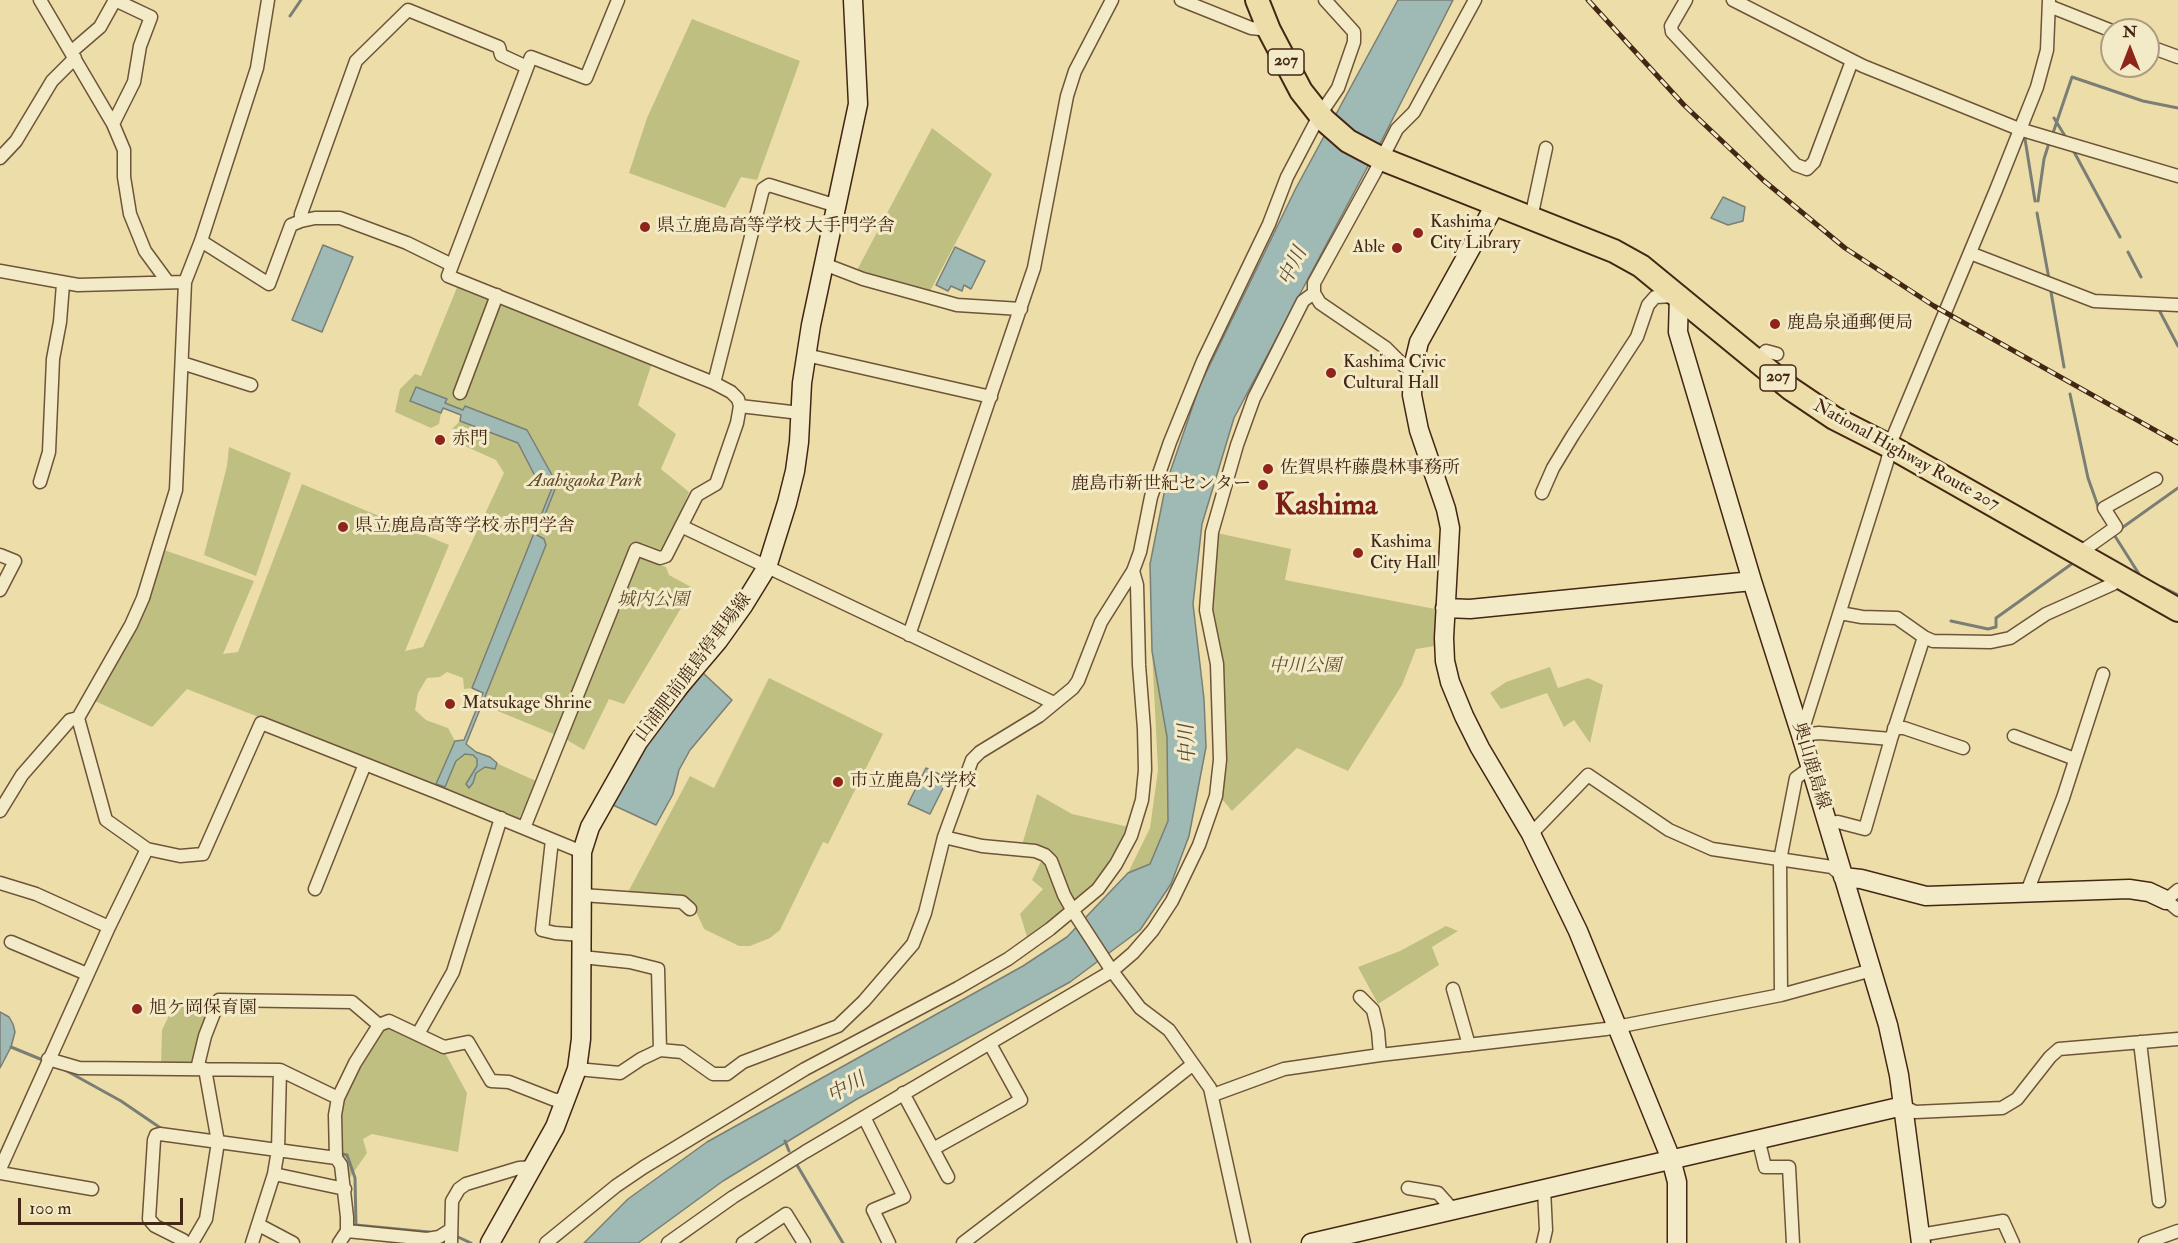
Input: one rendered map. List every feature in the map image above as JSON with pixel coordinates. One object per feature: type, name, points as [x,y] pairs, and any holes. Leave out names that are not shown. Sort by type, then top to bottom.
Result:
[{"type":"highway","name":"National Highway Route 207","points":[[1257,0],[1269,30],[1301,91],[1322,118],[1348,141],[1380,158],[1614,251],[1641,266],[1766,357],[1791,389],[1834,418],[1891,447],[2178,610]]},
{"type":"street","points":[[40,0],[113,124],[124,150],[124,177],[130,214],[145,251],[167,281]]},
{"type":"street","points":[[0,158],[16,141],[52,81],[100,27],[115,0],[151,17],[140,46],[134,82],[113,124]]},
{"type":"street","points":[[268,0],[256,68],[201,241],[185,282],[176,490],[143,598],[131,625],[78,718],[106,820],[147,849],[180,856],[203,854],[261,723],[582,852]]},
{"type":"street","points":[[524,828],[636,549],[660,558],[666,556],[697,495],[716,484],[737,423],[740,406],[732,392],[714,382],[448,276],[531,57],[586,78],[618,0]]},
{"type":"street","name":"山浦肥前鹿島停車場線","points":[[490,1243],[555,1127],[577,1068],[581,1039],[582,852],[590,827],[638,742],[679,687],[718,641],[743,606],[766,567],[795,471],[806,355],[858,104],[853,0]]},
{"type":"street","points":[[909,635],[1034,268],[1067,96],[1075,71],[1112,0]]},
{"type":"street","points":[[1181,0],[1251,28],[1269,30]]},
{"type":"street","points":[[577,1068],[620,1073],[660,1050],[682,1052],[713,1074],[727,1074],[743,1062],[838,1026],[864,1001],[913,944],[925,913],[944,837],[972,760],[980,752],[1039,716],[1073,688],[1078,681],[1101,622],[1133,571],[1140,552],[1151,497],[1190,391],[1269,224],[1287,177],[1338,88],[1354,42],[1354,32],[1325,0]]},
{"type":"street","points":[[1413,367],[1404,366],[1386,348],[1320,303],[1314,293],[1314,283],[1396,129],[1414,112],[1475,0]]},
{"type":"street","points":[[1686,0],[1671,26],[1672,32],[1796,165],[1807,169],[1814,162],[1852,61]]},
{"type":"street","points":[[1733,0],[1852,61],[2019,129],[2178,176]]},
{"type":"street","points":[[1963,748],[1904,728],[1892,734],[1801,735],[1893,437],[2037,87],[2047,50],[2049,3],[2100,26]]},
{"type":"street","points":[[300,220],[356,62],[408,10],[499,47],[501,54],[526,67]]},
{"type":"street","points":[[2160,50],[2178,57]]},
{"type":"street","points":[[1531,218],[1546,148]]},
{"type":"street","points":[[714,382],[763,189],[769,185],[837,206]]},
{"type":"street","points":[[1496,204],[1419,342],[1413,367],[1412,395],[1419,430],[1446,509],[1450,528],[1445,608],[1445,649],[1450,682],[1480,748],[1531,834],[1578,931],[1671,1159],[1677,1182],[1677,1243]]},
{"type":"street","points":[[201,241],[268,284],[291,225],[300,220],[315,218],[340,218],[407,243],[452,265]]},
{"type":"street","points":[[1970,253],[2094,301],[2178,305]]},
{"type":"street","points":[[824,264],[864,279],[957,306],[1021,309]]},
{"type":"street","points":[[0,271],[78,285],[185,282]]},
{"type":"street","points":[[40,482],[48,452],[53,359],[60,322],[63,284]]},
{"type":"street","points":[[668,1243],[733,1197],[903,1093],[1112,971],[1133,954],[1173,901],[1199,845],[1216,796],[1220,760],[1217,664],[1206,610],[1212,532],[1237,445],[1254,398],[1303,301],[1314,293]]},
{"type":"street","points":[[460,393],[497,295]]},
{"type":"street","points":[[1542,493],[1568,443],[1637,337],[1648,306],[1655,297],[1679,295]]},
{"type":"street","name":"奥山鹿島線","points":[[1679,295],[1678,332],[1888,1025],[1899,1075],[1920,1239]]},
{"type":"street","points":[[806,355],[991,397]]},
{"type":"street","points":[[182,363],[251,385]]},
{"type":"street","points":[[740,406],[800,413]]},
{"type":"street","points":[[2078,554],[2116,527],[2104,508],[2156,479]]},
{"type":"street","points":[[681,526],[1054,703]]},
{"type":"street","points":[[0,555],[15,561],[0,590]]},
{"type":"street","points":[[546,1243],[616,1186],[644,1167],[805,1069],[1008,959],[1073,911],[1098,889],[1116,864],[1131,836],[1142,800],[1145,760],[1137,585],[1133,571]]},
{"type":"street","points":[[1840,613],[1862,617],[1897,618],[1933,641],[1991,642],[2010,638],[2046,614],[2113,584],[2118,576]]},
{"type":"street","points":[[1445,608],[1470,609],[1752,581]]},
{"type":"street","points":[[1827,823],[1838,822],[1864,829],[1924,637]]},
{"type":"street","points":[[2027,892],[2076,759],[2103,674]]},
{"type":"street","points":[[0,811],[22,775],[70,720],[78,718]]},
{"type":"street","points":[[2014,736],[2076,759]]},
{"type":"street","points":[[315,889],[365,764]]},
{"type":"street","points":[[1781,995],[1780,860],[1796,778],[1810,767]]},
{"type":"street","points":[[1531,834],[1588,775],[1669,830],[1712,849],[1832,867],[1843,877],[1861,879],[1926,896],[2140,889],[2174,900]]},
{"type":"street","points":[[418,1034],[453,972],[501,818]]},
{"type":"street","points":[[944,837],[982,846],[1035,851],[1045,855],[1051,861],[1056,869],[1064,895],[1112,971],[1140,1008],[1169,1030],[1210,1088],[1244,1243]]},
{"type":"street","points":[[552,840],[542,930],[582,935]]},
{"type":"street","points":[[92,1188],[0,1171],[46,1063],[147,849]]},
{"type":"street","points":[[0,883],[36,894],[109,927]]},
{"type":"street","points":[[582,895],[682,902],[690,909]]},
{"type":"street","points":[[11,942],[87,974]]},
{"type":"street","points":[[582,957],[630,962],[658,969],[660,1050]]},
{"type":"street","points":[[1213,1095],[1284,1069],[1380,1055],[1606,1029],[1781,995],[1872,970]]},
{"type":"street","points":[[1453,989],[1469,1045]]},
{"type":"street","points":[[1360,997],[1373,1010],[1380,1055]]},
{"type":"street","points":[[192,1243],[206,1219],[218,1142],[201,1069],[205,1036],[219,1000],[352,1002],[379,1025]]},
{"type":"street","points":[[339,1243],[347,1231],[345,1188],[340,1165],[336,1158],[335,1115],[338,1098],[355,1063],[379,1025],[389,1021],[444,1047],[468,1042],[491,1081],[509,1082],[555,1100],[567,1099]]},
{"type":"street","points":[[1311,1243],[1903,1106],[1915,1112],[2002,1108],[2017,1099],[2059,1049],[2178,1039]]},
{"type":"street","points":[[2140,1042],[2159,1201]]},
{"type":"street","points":[[933,1149],[1021,1100],[990,1044]]},
{"type":"street","points":[[46,1063],[79,1068],[279,1070],[338,1098]]},
{"type":"street","points":[[963,1243],[1192,1065]]},
{"type":"street","points":[[252,1243],[274,1174],[278,1150],[279,1070]]},
{"type":"street","points":[[903,1093],[948,1177]]},
{"type":"street","points":[[864,1117],[904,1197],[873,1210],[889,1243]]},
{"type":"street","points":[[185,1243],[155,1226],[149,1219],[156,1136],[160,1134],[336,1158]]},
{"type":"street","points":[[1758,1138],[1765,1167],[1789,1167],[1793,1243]]},
{"type":"street","points":[[451,1243],[452,1201],[459,1188],[519,1168],[534,1167]]},
{"type":"street","points":[[274,1174],[345,1188]]},
{"type":"street","points":[[1408,1188],[1438,1193],[1453,1210]]},
{"type":"street","points":[[1543,1243],[1546,1230],[1544,1188]]},
{"type":"street","points":[[743,1243],[786,1214],[804,1243]]},
{"type":"street","points":[[1920,1239],[2003,1221],[2013,1243]]},
{"type":"street","points":[[259,1225],[293,1243]]},
{"type":"street","points":[[347,1231],[427,1239],[439,1237],[450,1230]]},
{"type":"street","points":[[2145,1243],[2172,1236]]},
{"type":"green space","points":[[692,19],[800,61],[757,180],[741,177],[725,208],[629,173],[647,118]]},
{"type":"green space","points":[[932,128],[992,174],[928,295],[856,272]]},
{"type":"green space","name":"Asahigaoka Park","points":[[458,285],[652,363],[638,405],[676,434],[661,469],[689,492],[664,551],[642,543],[632,544],[556,735],[483,705],[487,693],[473,688],[464,689],[463,678],[447,672],[440,677],[427,678],[418,693],[415,710],[426,720],[448,728],[455,741],[454,744],[536,781],[519,819],[187,689],[152,727],[95,701],[135,631],[149,599],[164,550],[254,581],[223,654],[238,652],[302,484],[449,545],[405,651],[423,647],[504,473],[496,460],[456,442],[452,429],[460,421],[517,443],[521,435],[413,396],[410,402],[441,413],[439,424],[431,428],[395,412],[400,389],[415,374],[421,376]]},
{"type":"green space","points":[[229,447],[291,473],[256,576],[204,555],[227,466]]},
{"type":"green space","name":"中川公園","points":[[1217,533],[1291,549],[1285,580],[1435,609],[1435,646],[1416,649],[1402,685],[1348,771],[1297,748],[1232,811],[1221,798],[1227,756],[1221,662],[1210,610]]},
{"type":"green space","name":"城内公園","points":[[640,557],[666,567],[669,575],[693,588],[624,704],[609,699],[584,750],[567,740]]},
{"type":"green space","points":[[1152,651],[1167,737],[1168,821],[1150,864],[1128,873],[1150,828],[1158,770]]},
{"type":"green space","points":[[1550,667],[1558,688],[1588,678],[1603,685],[1590,743],[1574,720],[1564,727],[1547,693],[1501,709],[1490,693],[1506,682]]},
{"type":"green space","points":[[769,678],[883,734],[828,844],[823,842],[780,930],[770,938],[750,946],[739,946],[704,929],[693,905],[627,894],[690,776],[714,788]]},
{"type":"green space","points":[[1037,794],[1072,814],[1129,827],[1095,885],[1028,940],[1020,914],[1043,889],[1032,880],[1046,851],[1022,845]]},
{"type":"green space","points":[[1446,926],[1458,931],[1432,947],[1439,965],[1378,1004],[1358,967],[1400,951]]},
{"type":"green space","points":[[217,996],[195,1065],[161,1066],[162,1030],[176,1001]]},
{"type":"green space","points":[[389,1025],[443,1049],[467,1093],[458,1152],[372,1134],[363,1139],[367,1153],[349,1179],[343,1158],[339,1116],[341,1100],[381,1028]]},
{"type":"water","name":"中川","points":[[1398,0],[1453,0],[1384,136],[1234,418],[1202,524],[1193,604],[1204,699],[1206,747],[1189,836],[1171,884],[1140,930],[1070,982],[857,1099],[723,1181],[638,1243],[584,1243],[628,1199],[707,1142],[1023,966],[1067,937],[1128,873],[1150,864],[1168,821],[1167,737],[1152,651],[1150,564],[1166,484],[1200,385],[1296,188]]},
{"type":"water","points":[[1723,197],[1745,207],[1743,221],[1728,225],[1711,218]]},
{"type":"water","points":[[323,245],[353,257],[322,332],[292,320]]},
{"type":"water","points":[[955,247],[985,261],[971,289],[964,285],[962,291],[951,286],[948,291],[936,285]]},
{"type":"water","points":[[416,387],[447,399],[445,403],[463,410],[465,406],[527,430],[557,484],[537,535],[544,539],[546,545],[466,744],[497,763],[495,769],[485,767],[476,773],[469,788],[466,784],[477,766],[477,759],[473,755],[465,754],[456,761],[445,787],[436,784],[455,741],[464,740],[483,693],[472,688],[554,483],[535,476],[518,443],[460,421],[461,415],[443,408],[441,413],[410,401]]},
{"type":"water","points":[[703,673],[732,700],[690,750],[679,770],[673,794],[656,825],[613,805],[639,754]]},
{"type":"water","points":[[926,768],[948,778],[930,814],[908,804]]},
{"type":"water","points":[[0,1012],[9,1017],[15,1032],[11,1047],[0,1068]]},
{"type":"waterway","points":[[290,16],[301,0]]},
{"type":"waterway","points":[[2053,133],[2072,77],[2143,101],[2178,108]]},
{"type":"waterway","points":[[2054,118],[2065,136]]},
{"type":"waterway","points":[[2025,139],[2035,201]]},
{"type":"waterway","points":[[2038,201],[2044,159],[2049,143]]},
{"type":"waterway","points":[[2073,150],[2120,237]]},
{"type":"waterway","points":[[2037,213],[2049,279]]},
{"type":"waterway","points":[[2128,252],[2141,277]]},
{"type":"waterway","points":[[2051,292],[2064,367]]},
{"type":"waterway","points":[[2158,308],[2178,346]]},
{"type":"waterway","points":[[2070,394],[2088,478],[2099,509]]},
{"type":"waterway","points":[[2119,530],[2178,488]]},
{"type":"waterway","points":[[2113,533],[2139,574]]},
{"type":"waterway","points":[[1951,621],[1988,629],[1996,627],[1996,618],[2073,563]]},
{"type":"waterway","points":[[2162,587],[2178,595]]},
{"type":"waterway","points":[[11,1047],[45,1061]]},
{"type":"waterway","points":[[65,1070],[121,1101],[162,1129]]},
{"type":"waterway","points":[[785,1141],[789,1151]]},
{"type":"waterway","points":[[342,1154],[347,1155],[355,1178],[356,1225],[429,1232]]},
{"type":"waterway","points":[[797,1165],[843,1243]]},
{"type":"waterway","points":[[458,1237],[471,1243]]},
{"type":"railway","points":[[1588,0],[1684,105],[1763,180],[1845,248],[1934,306],[2178,443]]},
{"type":"place","name":"県立鹿島高等学校 大手門学舎","points":[[645,227]]},
{"type":"place","name":"Kashima City Library","points":[[1418,233]]},
{"type":"place","name":"Able","points":[[1397,248]]},
{"type":"place","name":"鹿島泉通郵便局","points":[[1775,324]]},
{"type":"place","name":"Kashima Civic Cultural Hall","points":[[1331,373]]},
{"type":"place","name":"赤門","points":[[440,440]]},
{"type":"place","name":"佐賀県杵藤農林事務所","points":[[1268,469]]},
{"type":"place","name":"鹿島市新世紀センター","points":[[1263,485]]},
{"type":"place","name":"県立鹿島高等学校 赤門学舎","points":[[343,527]]},
{"type":"place","name":"Kashima City Hall","points":[[1358,553]]},
{"type":"place","name":"Matsukage Shrine","points":[[450,704]]},
{"type":"place","name":"市立鹿島小学校","points":[[838,782]]},
{"type":"place","name":"旭ケ岡保育園","points":[[137,1009]]},
{"type":"district","name":"Kashima","points":[[1326,508]]}]
